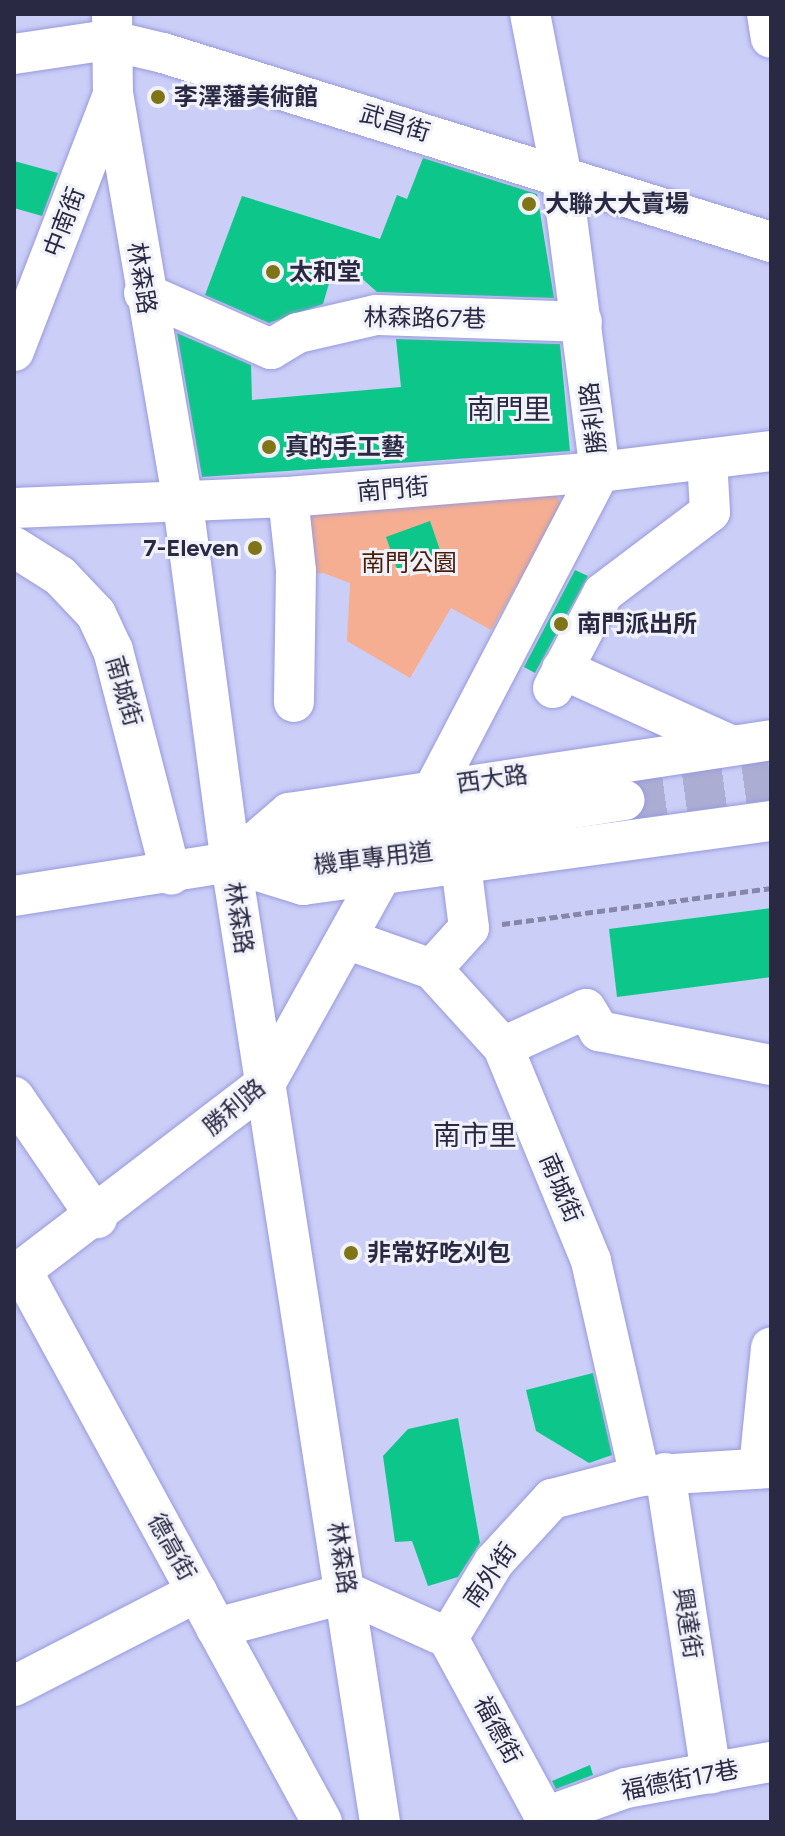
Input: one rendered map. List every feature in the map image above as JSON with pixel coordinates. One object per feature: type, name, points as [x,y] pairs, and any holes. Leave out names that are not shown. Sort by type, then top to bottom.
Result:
[{"type":"street","name":"勝利路","points":[[435,787],[600,472],[561,173],[530,14]]},
{"type":"street","points":[[767,14],[771,38]]},
{"type":"street","name":"武昌街","points":[[14,54],[110,27],[771,242]]},
{"type":"street","name":"林森路","points":[[110,27],[113,93],[144,293],[183,504],[231,863],[348,1593],[368,1817]]},
{"type":"street","name":"中南街","points":[[14,351],[113,93]]},
{"type":"street","name":"林森路67巷","points":[[144,293],[271,349],[316,328],[376,315],[582,322]]},
{"type":"street","name":"南門街","points":[[14,508],[183,504],[288,497],[600,472],[771,451]]},
{"type":"street","points":[[707,459],[710,512],[603,593],[558,679],[730,745]]},
{"type":"street","points":[[288,497],[296,571],[294,702]]},
{"type":"street","name":"南城街","points":[[14,547],[60,576],[102,626],[126,689],[171,875]]},
{"type":"street","name":"西大路","points":[[231,863],[289,813],[435,787],[771,740]]},
{"type":"street","name":"西大路","points":[[14,896],[171,875],[626,800]]},
{"type":"street","name":"西大路","points":[[231,863],[303,885],[771,821]]},
{"type":"street","points":[[432,969],[469,928],[461,865]]},
{"type":"street","name":"勝利路","points":[[18,1274],[97,1218],[265,1084],[349,940],[381,876]]},
{"type":"street","name":"南城街","points":[[349,940],[432,969],[503,1047],[591,1261],[652,1474]]},
{"type":"street","points":[[503,1047],[586,1009],[599,1031],[771,1065]]},
{"type":"street","points":[[14,1097],[97,1218]]},
{"type":"street","name":"德高街","points":[[18,1274],[322,1822]]},
{"type":"street","points":[[765,1468],[771,1348]]},
{"type":"street","name":"南外街","points":[[448,1638],[494,1562],[552,1499],[652,1474],[765,1468]]},
{"type":"street","name":"興達街","points":[[652,1474],[711,1773]]},
{"type":"street","points":[[14,1686],[197,1592]]},
{"type":"street","points":[[216,1628],[348,1593],[448,1638]]},
{"type":"street","name":"福德街","points":[[448,1638],[546,1820]]},
{"type":"street","name":"福德街17巷","points":[[546,1820],[626,1788],[771,1762]]},
{"type":"path","points":[[469,928],[771,888]]},
{"type":"green space","name":"南門公園","points":[[553,487],[562,507],[491,630],[451,608],[410,678],[347,641],[350,583],[323,573],[301,575],[295,513]]},
{"type":"building","points":[[423,158],[537,194],[554,298],[377,292],[337,256],[323,304],[269,323],[205,295],[242,196],[380,239],[397,195],[407,199]]},
{"type":"building","points":[[14,161],[58,173],[42,216],[14,208]]},
{"type":"building","points":[[177,333],[251,365],[252,400],[401,387],[396,339],[560,344],[570,451],[202,477]]},
{"type":"building","points":[[430,521],[441,553],[397,569],[386,537]]},
{"type":"building","points":[[575,570],[588,576],[535,673],[524,667]]},
{"type":"building","points":[[771,908],[771,977],[617,997],[609,929]]},
{"type":"building","points":[[593,1373],[612,1455],[589,1463],[536,1431],[526,1390]]},
{"type":"building","points":[[458,1418],[480,1543],[458,1577],[428,1586],[412,1541],[395,1542],[383,1456],[408,1429]]},
{"type":"building","points":[[590,1765],[593,1775],[556,1789],[552,1781]]},
{"type":"tunnel","points":[[625,800],[771,780]]},
{"type":"place","name":"李澤藩美術館","points":[[158,97]]},
{"type":"place","name":"大聯大大賣場","points":[[529,204]]},
{"type":"place","name":"太和堂","points":[[273,272]]},
{"type":"place","name":"真的手工藝","points":[[269,447]]},
{"type":"place","name":"7-Eleven","points":[[255,548]]},
{"type":"place","name":"南門派出所","points":[[561,624]]},
{"type":"place","name":"非常好吃刈包","points":[[351,1253]]},
{"type":"district","name":"南門里","points":[[509,409]]},
{"type":"district","name":"南市里","points":[[475,1135]]}]
